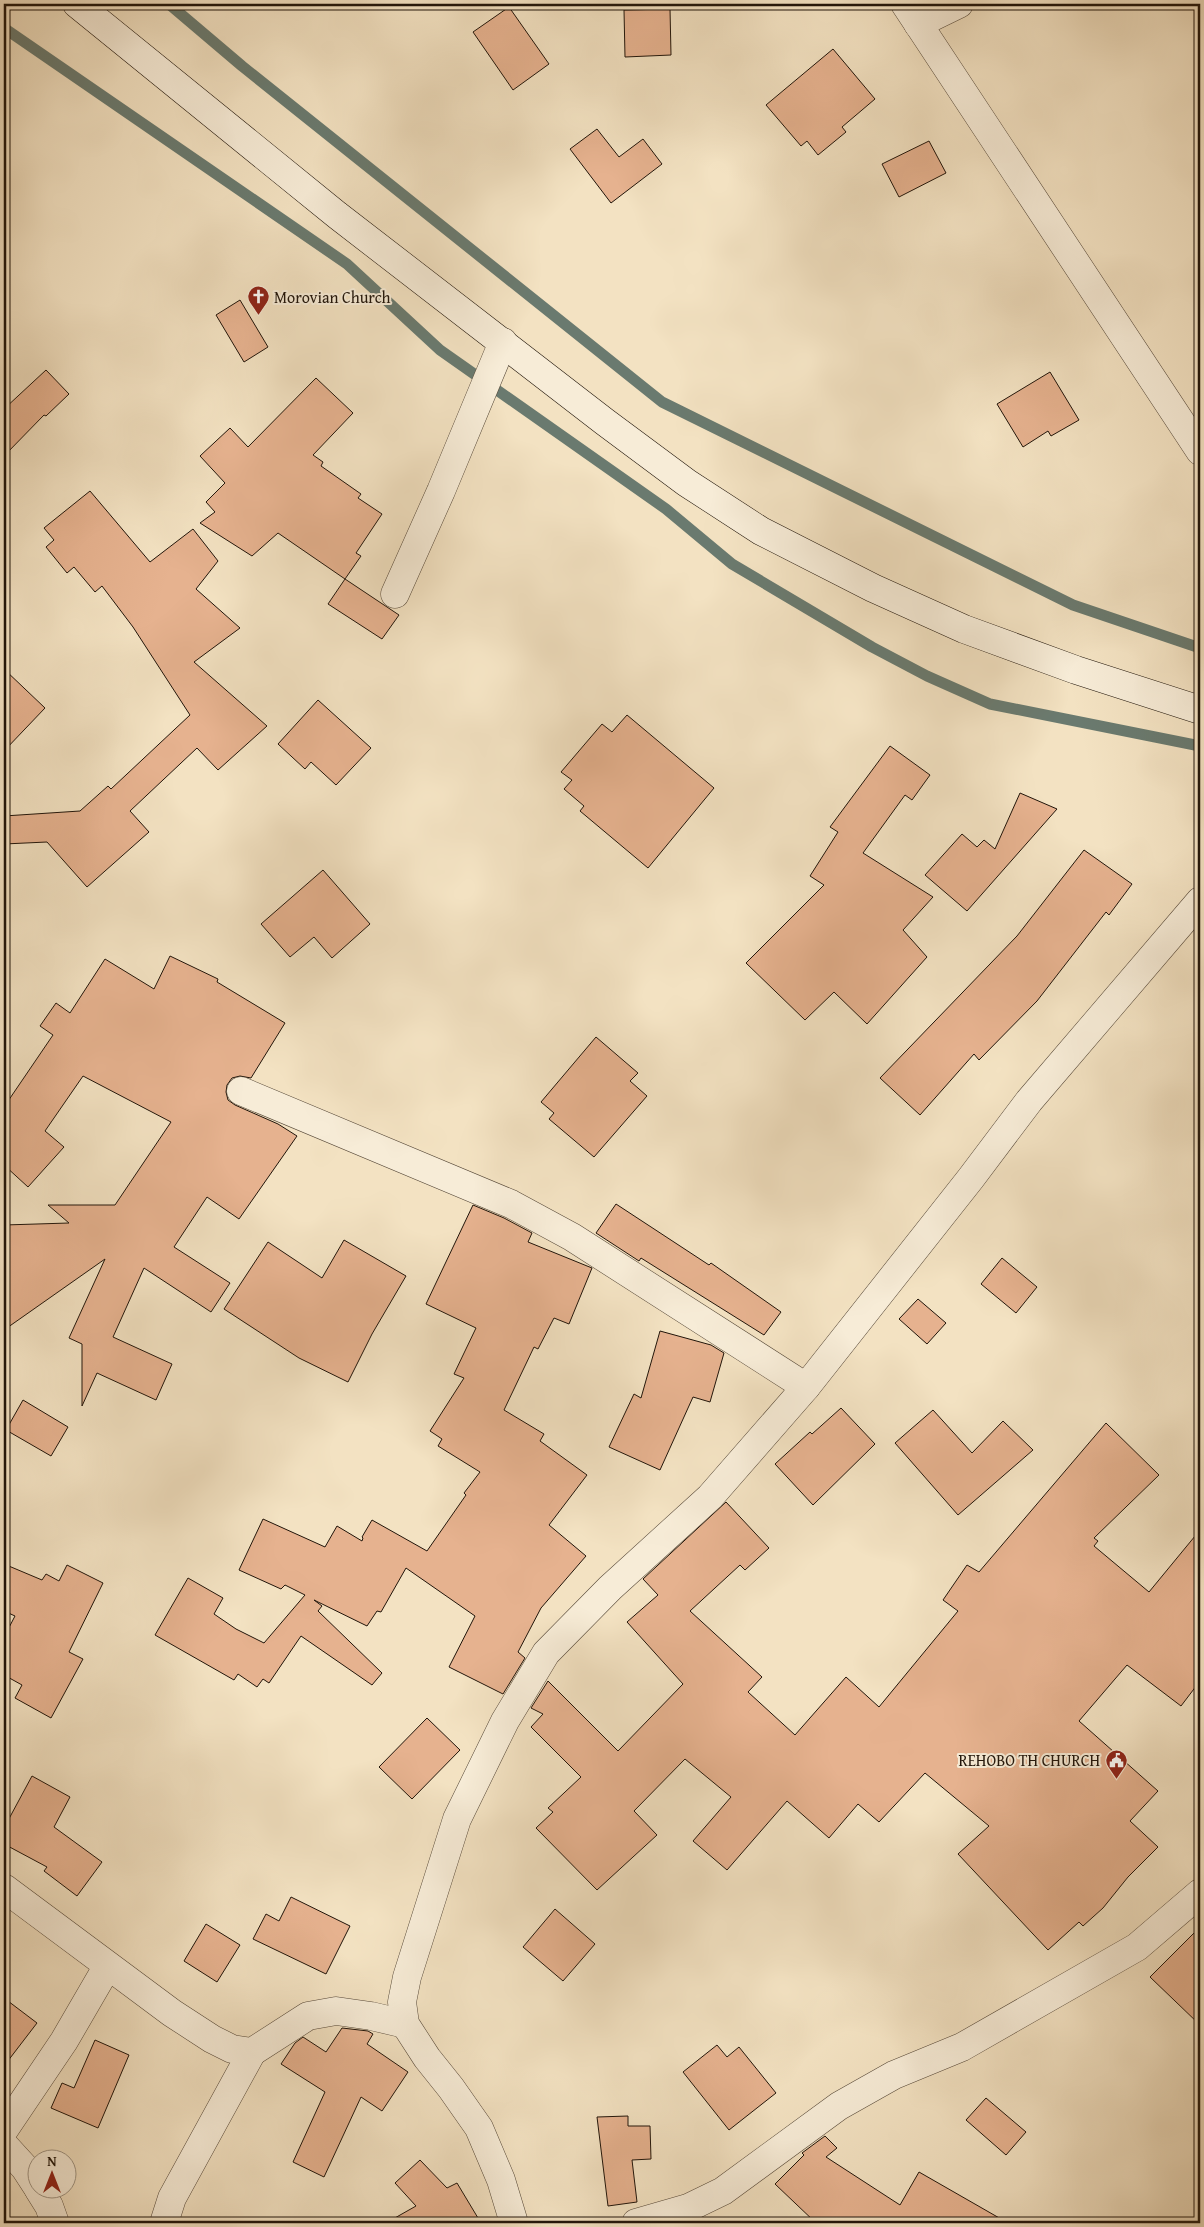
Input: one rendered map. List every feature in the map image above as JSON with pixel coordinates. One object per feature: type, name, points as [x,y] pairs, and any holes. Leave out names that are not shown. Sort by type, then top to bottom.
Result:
[{"type":"street","points":[[77,4],[330,209],[687,483],[761,531],[874,588],[964,629],[1076,670],[1200,710]]},
{"type":"street","points":[[959,4],[912,14],[1200,451]]},
{"type":"street","points":[[395,594],[442,491],[503,342]]},
{"type":"street","points":[[514,2223],[501,2180],[479,2128],[452,2088],[427,2058],[405,2024],[402,2002],[407,1977],[457,1819],[505,1721],[546,1653],[610,1588],[710,1496],[806,1386],[971,1178],[1029,1101],[1200,901]]},
{"type":"street","points":[[240,1092],[511,1204],[572,1237],[806,1386]]},
{"type":"street","points":[[4,1888],[64,1931],[107,1967],[212,2039],[232,2050],[252,2052]]},
{"type":"street","points":[[636,2223],[688,2208],[723,2191],[839,2106],[894,2075],[962,2047],[1137,1947],[1200,1893]]},
{"type":"street","points":[[4,2130],[64,2041],[107,1967]]},
{"type":"street","points":[[164,2223],[172,2198],[252,2052],[308,2016],[336,2011],[405,2024]]},
{"type":"street","points":[[4,2145],[28,2173]]},
{"type":"street","points":[[45,2200],[55,2223]]},
{"type":"building","points":[[509,7],[549,64],[513,90],[473,32]]},
{"type":"building","points":[[670,9],[671,55],[625,57],[624,10]]},
{"type":"building","points":[[833,49],[875,99],[842,127],[846,132],[818,155],[807,141],[801,146],[766,105]]},
{"type":"building","points":[[597,129],[619,157],[643,139],[662,164],[611,203],[570,149]]},
{"type":"building","points":[[929,141],[946,173],[899,197],[882,164]]},
{"type":"building","points":[[240,300],[268,347],[244,362],[216,315]]},
{"type":"building","points":[[46,370],[69,394],[46,416],[44,415],[4,456],[4,409]]},
{"type":"building","points":[[1050,372],[1079,420],[1051,436],[1048,431],[1023,447],[997,404]]},
{"type":"building","points":[[316,378],[353,413],[313,455],[323,462],[321,466],[361,494],[358,498],[382,514],[356,553],[361,556],[345,579],[278,533],[252,556],[200,523],[215,512],[206,502],[225,483],[200,456],[230,428],[248,447]]},
{"type":"building","points":[[90,491],[150,562],[193,529],[218,561],[196,589],[240,628],[194,662],[267,726],[218,770],[197,748],[130,811],[149,832],[87,887],[47,842],[4,844],[4,816],[80,811],[108,786],[111,789],[190,715],[133,627],[102,586],[95,592],[74,567],[67,573],[46,547],[54,540],[44,528]]},
{"type":"building","points":[[345,579],[399,615],[382,639],[328,604]]},
{"type":"building","points":[[4,669],[45,708],[4,751]]},
{"type":"building","points":[[318,700],[371,748],[336,785],[311,762],[305,769],[278,744]]},
{"type":"building","points":[[627,715],[714,788],[648,868],[580,811],[584,806],[564,789],[572,780],[561,772],[602,724],[612,732]]},
{"type":"building","points":[[890,746],[930,775],[912,800],[905,795],[863,853],[933,897],[903,930],[927,957],[867,1024],[834,992],[805,1020],[746,963],[824,885],[810,876],[838,832],[830,827]]},
{"type":"building","points":[[1020,793],[1057,809],[967,911],[925,875],[962,834],[977,847],[984,840],[995,849]]},
{"type":"building","points":[[1084,850],[1132,884],[1109,915],[1106,912],[1037,1001],[979,1060],[974,1054],[920,1115],[880,1078],[1017,936]]},
{"type":"building","points":[[323,870],[370,924],[332,958],[314,937],[290,957],[261,924]]},
{"type":"building","points":[[170,956],[218,979],[217,982],[285,1023],[251,1078],[240,1076],[232,1078],[227,1085],[226,1092],[228,1100],[235,1105],[278,1124],[297,1136],[239,1219],[207,1197],[174,1247],[230,1283],[211,1312],[144,1268],[113,1337],[172,1364],[156,1400],[97,1373],[82,1406],[82,1344],[69,1338],[105,1259],[4,1330],[4,1225],[69,1223],[48,1205],[115,1205],[171,1122],[83,1076],[45,1131],[64,1147],[28,1187],[4,1165],[4,1107],[53,1035],[40,1026],[56,1003],[70,1013],[105,959],[154,989]]},
{"type":"building","points":[[596,1037],[638,1073],[630,1081],[647,1096],[594,1157],[549,1119],[554,1113],[541,1102]]},
{"type":"building","points":[[616,1204],[709,1265],[711,1263],[781,1312],[764,1335],[641,1258],[639,1261],[596,1233]]},
{"type":"building","points":[[473,1205],[504,1218],[532,1233],[528,1242],[592,1268],[569,1324],[554,1318],[538,1349],[534,1347],[504,1410],[544,1434],[540,1441],[587,1475],[549,1525],[586,1556],[541,1608],[518,1652],[525,1658],[503,1694],[449,1667],[475,1616],[406,1568],[381,1612],[377,1611],[367,1626],[314,1600],[322,1606],[318,1611],[382,1673],[372,1685],[301,1636],[269,1683],[263,1679],[257,1687],[238,1674],[234,1680],[155,1635],[188,1578],[223,1598],[214,1614],[236,1629],[264,1643],[305,1595],[285,1585],[281,1589],[239,1570],[263,1519],[325,1547],[337,1526],[362,1541],[362,1537],[372,1520],[427,1551],[466,1495],[464,1493],[480,1472],[438,1446],[442,1439],[430,1431],[464,1378],[454,1374],[476,1328],[426,1304]]},
{"type":"building","points":[[344,1240],[406,1276],[372,1334],[348,1382],[299,1358],[224,1309],[268,1242],[322,1278]]},
{"type":"building","points":[[1002,1258],[1037,1287],[1016,1313],[981,1284]]},
{"type":"building","points":[[918,1299],[946,1323],[927,1344],[899,1319]]},
{"type":"building","points":[[660,1331],[711,1345],[724,1353],[710,1402],[693,1397],[660,1470],[609,1447],[634,1394],[641,1398]]},
{"type":"building","points":[[23,1400],[68,1427],[51,1456],[6,1430]]},
{"type":"building","points":[[841,1408],[875,1444],[813,1505],[775,1464],[810,1432],[812,1434]]},
{"type":"building","points":[[933,1410],[972,1453],[1003,1421],[1033,1450],[958,1515],[895,1443]]},
{"type":"building","points":[[1106,1423],[1159,1475],[1094,1538],[1098,1541],[1094,1546],[1149,1592],[1200,1530],[1200,1681],[1181,1706],[1127,1665],[1079,1721],[1158,1791],[1130,1821],[1158,1847],[1128,1877],[1103,1908],[1083,1926],[1079,1922],[1048,1950],[958,1854],[989,1826],[925,1773],[879,1822],[858,1804],[829,1838],[787,1801],[727,1870],[693,1841],[731,1797],[685,1759],[634,1811],[657,1835],[597,1890],[536,1828],[553,1812],[548,1808],[581,1777],[531,1727],[543,1714],[531,1708],[548,1681],[618,1751],[683,1684],[627,1622],[658,1595],[643,1579],[726,1502],[769,1548],[745,1570],[740,1565],[690,1611],[762,1677],[748,1692],[795,1735],[846,1677],[879,1707],[958,1611],[943,1600],[967,1565],[979,1572]]},
{"type":"building","points":[[4,1564],[42,1580],[46,1574],[59,1581],[67,1565],[103,1583],[69,1652],[83,1659],[51,1718],[15,1698],[22,1685],[4,1675],[4,1637],[15,1616],[4,1611]]},
{"type":"building","points":[[427,1718],[460,1750],[412,1799],[379,1767]]},
{"type":"building","points":[[32,1776],[70,1797],[54,1827],[102,1862],[77,1896],[44,1871],[47,1867],[4,1844],[4,1828]]},
{"type":"building","points":[[291,1897],[350,1926],[326,1974],[253,1939],[266,1914],[279,1921]]},
{"type":"building","points":[[555,1909],[595,1944],[563,1981],[523,1947]]},
{"type":"building","points":[[206,1924],[240,1945],[217,1982],[184,1961]]},
{"type":"building","points":[[1200,1927],[1200,2025],[1150,1977]]},
{"type":"building","points":[[4,1998],[37,2023],[4,2066]]},
{"type":"building","points":[[342,2028],[368,2031],[373,2034],[367,2044],[408,2072],[382,2111],[361,2097],[324,2177],[293,2162],[325,2092],[281,2064],[295,2043],[303,2037],[326,2052]]},
{"type":"building","points":[[95,2040],[129,2055],[98,2128],[51,2108],[62,2083],[74,2088]]},
{"type":"building","points":[[717,2045],[727,2057],[739,2047],[776,2093],[729,2130],[683,2072]]},
{"type":"building","points":[[986,2098],[1026,2132],[1006,2155],[966,2120]]},
{"type":"building","points":[[628,2116],[628,2126],[650,2126],[651,2159],[632,2160],[637,2202],[608,2206],[597,2117]]},
{"type":"building","points":[[825,2136],[837,2148],[826,2157],[900,2205],[919,2172],[1008,2223],[816,2223],[775,2184],[804,2155],[802,2153]]},
{"type":"building","points":[[420,2160],[447,2188],[457,2183],[481,2223],[386,2223],[416,2206],[395,2183]]},
{"type":"waterway","points":[[169,4],[242,66],[662,402],[1073,605],[1200,648]]},
{"type":"waterway","points":[[4,28],[347,264],[440,350],[666,509],[732,564],[872,647],[927,676],[990,704],[1200,746]]},
{"type":"place","name":"Morovian Church","points":[[258,316]]},
{"type":"place","name":"REHOBO TH CHURCH","points":[[1116,1779]]}]
